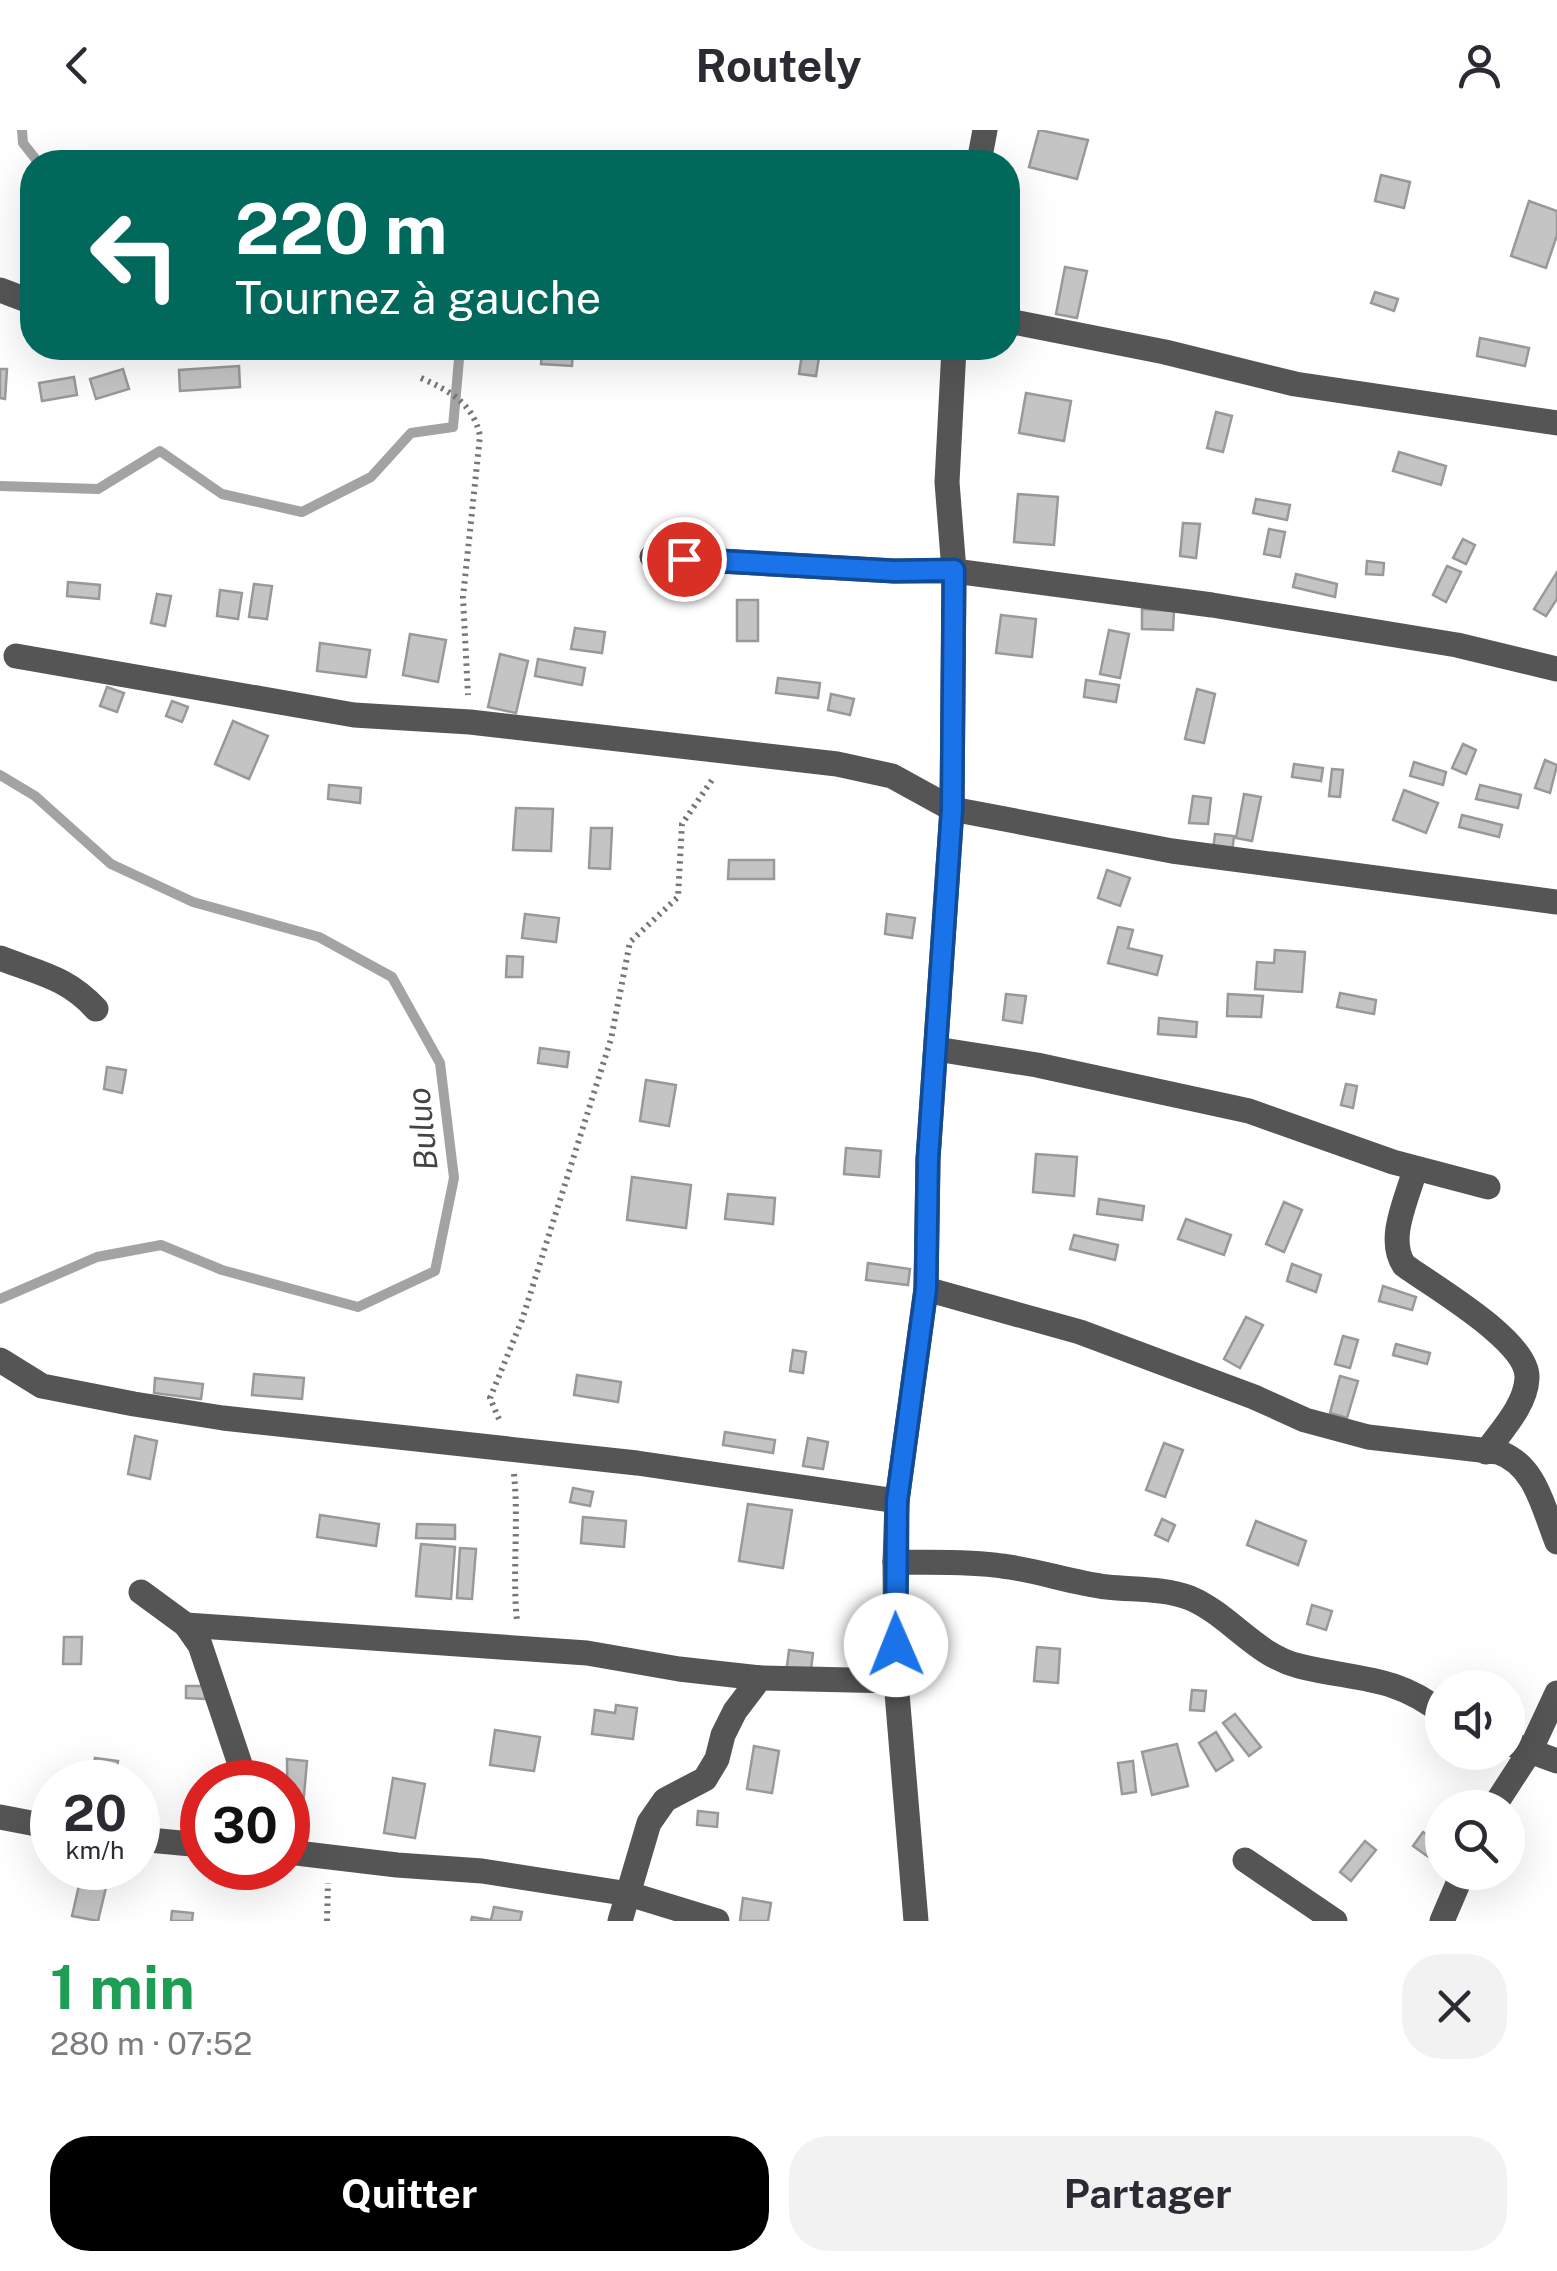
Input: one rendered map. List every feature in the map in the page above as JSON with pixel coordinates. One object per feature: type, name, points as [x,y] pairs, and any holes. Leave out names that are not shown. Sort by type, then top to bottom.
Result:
[{"type":"street","points":[[1020,323],[1165,352],[1295,384],[1557,424]]},
{"type":"street","points":[[916,1921],[896,1681],[894,1562],[897,1501],[926,1289],[928,1159],[952,809],[954,570],[947,482],[953,360]]},
{"type":"street","points":[[652,557],[894,571],[954,570],[1212,605],[1457,645],[1557,669]]},
{"type":"street","points":[[16,656],[354,715],[470,722],[837,764],[892,776],[952,809],[1172,852],[1557,902]]},
{"type":"street","points":[[0,958],[48,974],[78,990],[96,1009]]},
{"type":"street","points":[[936,1048],[1036,1065],[1250,1111],[1415,1168],[1488,1187]]},
{"type":"street","points":[[1415,1168],[1396,1239],[1396,1253],[1404,1265],[1508,1341],[1525,1363],[1528,1378],[1521,1400],[1486,1452]]},
{"type":"street","points":[[926,1289],[1080,1332],[1240,1391],[1305,1420],[1368,1437],[1512,1457],[1526,1470],[1557,1542]]},
{"type":"street","points":[[0,1360],[42,1386],[223,1418],[637,1463],[897,1501]]},
{"type":"street","points":[[894,1562],[998,1565],[1103,1587],[1173,1592],[1196,1601],[1258,1648],[1297,1666],[1372,1678],[1403,1687],[1425,1702]]},
{"type":"street","points":[[141,1592],[186,1625],[200,1645],[239,1760]]},
{"type":"street","points":[[186,1625],[587,1654],[760,1678],[896,1681]]},
{"type":"street","points":[[620,1921],[649,1823],[664,1800],[705,1779],[717,1759],[735,1710],[760,1678]]},
{"type":"street","points":[[1525,1738],[1556,1693]]},
{"type":"street","points":[[1525,1749],[1557,1761]]},
{"type":"street","points":[[0,1817],[30,1823]]},
{"type":"street","points":[[310,1855],[396,1866],[482,1871],[629,1894],[717,1921]]},
{"type":"street","points":[[1245,1860],[1335,1921]]},
{"type":"street","points":[[1442,1921],[1455,1890]]},
{"type":"path","points":[[420,378],[469,406],[480,436],[464,597],[470,722]]},
{"type":"path","points":[[520,1649],[513,1578],[518,1506],[512,1450],[490,1398],[522,1320],[610,1039],[630,942],[678,897],[682,824],[732,751]]},
{"type":"building","points":[[1039,130],[1088,140],[1077,179],[1029,167]]},
{"type":"building","points":[[1381,175],[1410,182],[1404,208],[1375,201]]},
{"type":"building","points":[[1529,201],[1557,211],[1557,235],[1546,268],[1511,256]]},
{"type":"building","points":[[1065,267],[1087,271],[1077,318],[1056,314]]},
{"type":"building","points":[[1375,292],[1398,299],[1394,311],[1371,303]]},
{"type":"building","points":[[1480,338],[1529,348],[1525,366],[1477,356]]},
{"type":"building","points":[[541,360],[572,360],[572,366],[541,364]]},
{"type":"building","points":[[801,360],[819,360],[816,376],[799,374]]},
{"type":"building","points":[[239,366],[240,387],[180,391],[179,370]]},
{"type":"building","points":[[0,369],[7,369],[5,399],[0,398]]},
{"type":"building","points":[[123,369],[129,389],[96,399],[90,379]]},
{"type":"building","points":[[74,377],[77,395],[42,401],[39,383]]},
{"type":"building","points":[[1026,393],[1071,401],[1064,441],[1019,433]]},
{"type":"building","points":[[1216,412],[1232,416],[1223,452],[1207,448]]},
{"type":"building","points":[[1399,452],[1446,466],[1441,485],[1393,471]]},
{"type":"building","points":[[1018,494],[1058,497],[1054,545],[1014,542]]},
{"type":"building","points":[[1256,499],[1290,505],[1287,520],[1253,513]]},
{"type":"building","points":[[1183,523],[1200,524],[1196,558],[1180,556]]},
{"type":"building","points":[[1269,529],[1285,532],[1280,557],[1264,554]]},
{"type":"building","points":[[1463,539],[1475,545],[1466,564],[1453,558]]},
{"type":"building","points":[[1367,561],[1384,563],[1383,575],[1366,574]]},
{"type":"building","points":[[1447,566],[1461,572],[1446,602],[1433,595]]},
{"type":"building","points":[[1557,572],[1557,599],[1546,616],[1534,609]]},
{"type":"building","points":[[1296,574],[1337,584],[1335,597],[1293,587]]},
{"type":"building","points":[[68,582],[100,585],[99,599],[67,596]]},
{"type":"building","points":[[254,584],[272,586],[267,619],[249,617]]},
{"type":"building","points":[[220,590],[242,593],[238,619],[217,616]]},
{"type":"building","points":[[157,594],[171,596],[165,626],[151,623]]},
{"type":"building","points":[[737,600],[758,600],[758,641],[737,641]]},
{"type":"building","points":[[1142,609],[1174,611],[1173,630],[1142,629]]},
{"type":"building","points":[[1001,615],[1036,619],[1032,657],[996,653]]},
{"type":"building","points":[[575,628],[605,632],[602,653],[571,649]]},
{"type":"building","points":[[1109,630],[1129,634],[1120,678],[1100,674]]},
{"type":"building","points":[[410,634],[446,640],[438,682],[403,675]]},
{"type":"building","points":[[320,643],[370,650],[366,677],[317,671]]},
{"type":"building","points":[[500,654],[528,661],[516,713],[488,707]]},
{"type":"building","points":[[538,659],[585,668],[582,685],[535,676]]},
{"type":"building","points":[[778,678],[820,683],[818,698],[776,693]]},
{"type":"building","points":[[1086,680],[1119,685],[1116,702],[1084,697]]},
{"type":"building","points":[[107,687],[124,693],[117,712],[100,706]]},
{"type":"building","points":[[1197,689],[1215,694],[1204,743],[1185,739]]},
{"type":"building","points":[[831,694],[854,699],[850,715],[828,710]]},
{"type":"building","points":[[172,701],[188,707],[182,722],[166,716]]},
{"type":"building","points":[[233,721],[268,736],[249,779],[215,764]]},
{"type":"building","points":[[1463,744],[1476,750],[1466,774],[1452,768]]},
{"type":"building","points":[[1545,760],[1557,765],[1550,793],[1535,788]]},
{"type":"building","points":[[1414,762],[1446,772],[1443,785],[1410,776]]},
{"type":"building","points":[[1294,764],[1323,768],[1321,781],[1292,777]]},
{"type":"building","points":[[1332,769],[1343,770],[1340,797],[1329,796]]},
{"type":"building","points":[[329,785],[361,788],[360,803],[328,799]]},
{"type":"building","points":[[1480,785],[1521,795],[1518,808],[1476,799]]},
{"type":"building","points":[[1404,790],[1438,803],[1426,833],[1393,820]]},
{"type":"building","points":[[1244,794],[1261,797],[1252,841],[1236,838]]},
{"type":"building","points":[[1193,796],[1211,798],[1208,824],[1189,823]]},
{"type":"building","points":[[516,808],[553,809],[551,851],[513,850]]},
{"type":"building","points":[[1462,815],[1502,825],[1499,837],[1459,827]]},
{"type":"building","points":[[591,828],[612,828],[610,869],[589,868]]},
{"type":"building","points":[[1215,834],[1234,836],[1232,852],[1213,850]]},
{"type":"building","points":[[729,860],[774,860],[774,879],[728,879]]},
{"type":"building","points":[[1107,870],[1130,878],[1120,906],[1098,898]]},
{"type":"building","points":[[525,914],[559,918],[556,942],[522,938]]},
{"type":"building","points":[[887,914],[915,918],[912,938],[885,934]]},
{"type":"building","points":[[1118,927],[1133,930],[1128,948],[1162,956],[1157,975],[1108,963]]},
{"type":"building","points":[[1275,950],[1305,952],[1302,992],[1255,989],[1257,962],[1274,963]]},
{"type":"building","points":[[507,956],[523,957],[522,977],[506,977]]},
{"type":"building","points":[[1340,993],[1376,1000],[1374,1014],[1337,1007]]},
{"type":"building","points":[[1006,994],[1026,996],[1022,1023],[1003,1020]]},
{"type":"building","points":[[1228,994],[1263,996],[1261,1017],[1227,1016]]},
{"type":"building","points":[[1159,1018],[1197,1022],[1196,1037],[1158,1034]]},
{"type":"building","points":[[540,1048],[569,1052],[567,1067],[538,1063]]},
{"type":"building","points":[[107,1067],[126,1070],[122,1093],[104,1089]]},
{"type":"building","points":[[646,1080],[676,1085],[669,1126],[640,1121]]},
{"type":"building","points":[[1346,1084],[1357,1086],[1353,1108],[1341,1105]]},
{"type":"building","points":[[846,1148],[881,1151],[879,1177],[844,1174]]},
{"type":"building","points":[[1036,1154],[1077,1157],[1074,1196],[1033,1192]]},
{"type":"building","points":[[632,1177],[691,1185],[686,1228],[627,1220]]},
{"type":"building","points":[[728,1194],[775,1198],[773,1224],[725,1219]]},
{"type":"building","points":[[1099,1199],[1144,1206],[1142,1220],[1097,1214]]},
{"type":"building","points":[[1284,1202],[1302,1210],[1284,1252],[1266,1244]]},
{"type":"building","points":[[1186,1219],[1231,1235],[1224,1255],[1178,1239]]},
{"type":"building","points":[[1074,1235],[1118,1245],[1115,1260],[1070,1249]]},
{"type":"building","points":[[868,1263],[910,1269],[908,1285],[866,1280]]},
{"type":"building","points":[[1292,1264],[1321,1275],[1316,1292],[1287,1281]]},
{"type":"building","points":[[1383,1286],[1416,1297],[1412,1310],[1379,1301]]},
{"type":"building","points":[[1246,1317],[1263,1325],[1240,1368],[1224,1359]]},
{"type":"building","points":[[1343,1336],[1358,1340],[1350,1368],[1335,1364]]},
{"type":"building","points":[[1396,1344],[1430,1353],[1427,1364],[1393,1355]]},
{"type":"building","points":[[793,1350],[806,1352],[803,1373],[790,1371]]},
{"type":"building","points":[[254,1374],[304,1378],[302,1399],[252,1395]]},
{"type":"building","points":[[577,1375],[621,1382],[618,1402],[574,1395]]},
{"type":"building","points":[[1340,1376],[1358,1381],[1347,1418],[1330,1413]]},
{"type":"building","points":[[155,1378],[203,1384],[201,1399],[154,1393]]},
{"type":"building","points":[[725,1432],[775,1440],[773,1453],[723,1445]]},
{"type":"building","points":[[135,1436],[157,1441],[150,1479],[128,1474]]},
{"type":"building","points":[[808,1438],[828,1442],[823,1469],[803,1466]]},
{"type":"building","points":[[1164,1443],[1183,1450],[1165,1497],[1146,1490]]},
{"type":"building","points":[[573,1488],[593,1492],[590,1506],[570,1502]]},
{"type":"building","points":[[748,1504],[792,1510],[783,1568],[739,1561]]},
{"type":"building","points":[[320,1515],[379,1524],[376,1546],[317,1537]]},
{"type":"building","points":[[583,1517],[626,1521],[624,1547],[581,1543]]},
{"type":"building","points":[[1162,1519],[1175,1525],[1168,1541],[1155,1535]]},
{"type":"building","points":[[1256,1521],[1306,1541],[1298,1565],[1247,1545]]},
{"type":"building","points":[[417,1524],[455,1525],[455,1539],[416,1538]]},
{"type":"building","points":[[421,1544],[455,1547],[451,1599],[416,1596]]},
{"type":"building","points":[[460,1548],[476,1549],[472,1599],[457,1598]]},
{"type":"building","points":[[1312,1605],[1332,1611],[1326,1630],[1307,1624]]},
{"type":"building","points":[[64,1637],[82,1637],[81,1664],[63,1664]]},
{"type":"building","points":[[1037,1647],[1060,1649],[1058,1683],[1034,1681]]},
{"type":"building","points":[[789,1650],[813,1653],[810,1677],[786,1674]]},
{"type":"building","points":[[186,1686],[205,1686],[205,1699],[186,1698]]},
{"type":"building","points":[[1192,1690],[1206,1691],[1204,1711],[1190,1710]]},
{"type":"building","points":[[616,1705],[637,1708],[633,1739],[592,1734],[595,1710],[615,1713]]},
{"type":"building","points":[[1235,1714],[1261,1747],[1249,1756],[1223,1723]]},
{"type":"building","points":[[495,1730],[540,1737],[534,1771],[490,1765]]},
{"type":"building","points":[[1216,1732],[1233,1760],[1216,1771],[1199,1743]]},
{"type":"building","points":[[1177,1744],[1188,1786],[1152,1795],[1142,1752]]},
{"type":"building","points":[[754,1746],[779,1751],[772,1793],[747,1789]]},
{"type":"building","points":[[1133,1761],[1136,1792],[1122,1794],[1118,1763]]},
{"type":"building","points":[[393,1778],[425,1784],[415,1838],[384,1833]]},
{"type":"building","points":[[698,1811],[718,1813],[717,1827],[697,1825]]},
{"type":"building","points":[[1423,1832],[1425,1833],[1425,1855],[1413,1846]]},
{"type":"building","points":[[1365,1841],[1376,1850],[1351,1881],[1340,1872]]},
{"type":"building","points":[[78,1890],[105,1890],[98,1921],[72,1916]]},
{"type":"building","points":[[743,1898],[771,1903],[768,1921],[740,1921]]},
{"type":"building","points":[[494,1907],[522,1912],[520,1921],[471,1921],[472,1917],[491,1920]]},
{"type":"building","points":[[172,1911],[193,1913],[192,1921],[171,1921]]},
{"type":"waterway","name":"Buluo","points":[[22,130],[23,143],[29,150]]},
{"type":"waterway","name":"Buluo","points":[[0,486],[98,489],[160,451],[222,494],[302,512],[371,477],[411,433],[453,427],[459,360]]},
{"type":"waterway","name":"Buluo","points":[[0,775],[35,796],[111,864],[193,902],[319,937],[392,977],[440,1063],[454,1178],[435,1271],[358,1307],[222,1270],[161,1245],[97,1257],[0,1299]]},
{"type":"route","points":[[684,559],[894,571],[954,570],[952,809],[928,1159],[926,1289],[897,1501],[896,1645]]}]
